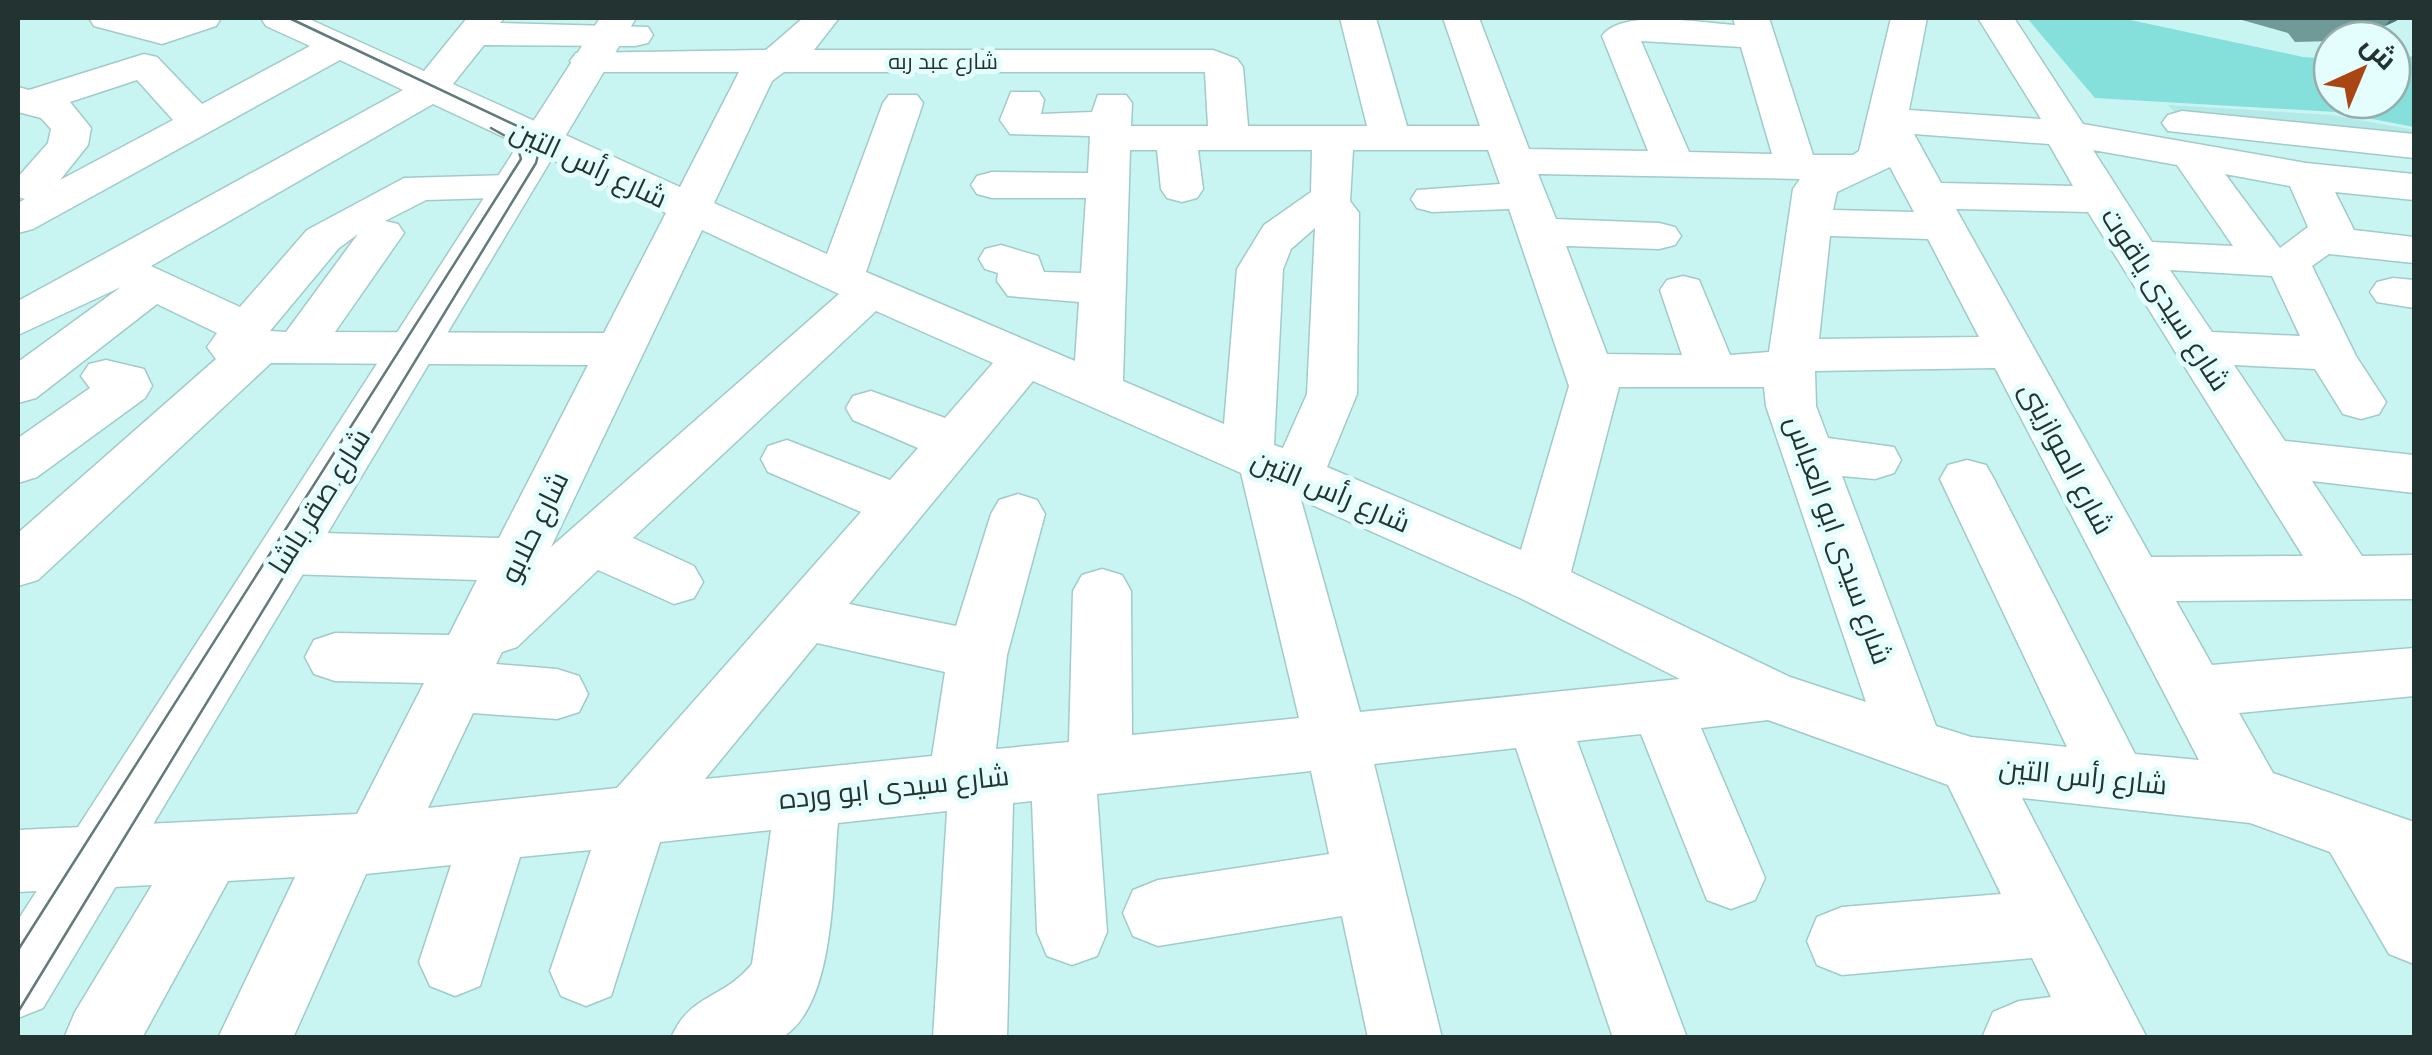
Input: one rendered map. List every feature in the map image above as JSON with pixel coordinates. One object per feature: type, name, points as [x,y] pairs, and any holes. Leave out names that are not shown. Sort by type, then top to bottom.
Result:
[{"type":"street","points":[[107,18],[162,32],[203,18]]},
{"type":"street","name":"شارع رأس التين","points":[[280,18],[691,211],[1540,582],[1769,695],[1942,756],[2250,794],[2414,852]]},
{"type":"street","points":[[1358,18],[1390,139]]},
{"type":"street","points":[[1461,18],[1594,386],[1540,582]]},
{"type":"street","points":[[1432,199],[1519,182],[1674,164],[1862,168],[1880,155],[1909,18]]},
{"type":"street","name":"شارع سيدى ياقوت","points":[[1996,18],[2062,124],[2102,200],[2345,576]]},
{"type":"street","points":[[18,320],[64,291],[133,275],[360,134],[430,88],[480,26],[604,38],[674,30],[815,26]]},
{"type":"street","name":"شارع حلابو","points":[[256,1038],[465,666],[756,75],[815,26]]},
{"type":"street","points":[[1674,164],[1620,36],[1636,30],[1754,27],[1796,166]]},
{"type":"street","name":"شارع عبد ربه","points":[[604,38],[775,60],[1222,64],[1229,138]]},
{"type":"street","name":"شارع صقر باشا","points":[[18,983],[100,857],[604,38]]},
{"type":"street","points":[[33,191],[123,163],[340,45]]},
{"type":"street","points":[[1098,390],[1115,61]]},
{"type":"street","points":[[23,101],[144,65],[197,123]]},
{"type":"street","points":[[1025,100],[1020,120],[1024,126],[1109,150]]},
{"type":"street","points":[[23,101],[55,110],[70,128],[68,145],[33,191]]},
{"type":"street","points":[[465,666],[856,284],[904,103]]},
{"type":"street","points":[[1886,120],[2288,130],[2414,146]]},
{"type":"street","name":"شارع الموازينى","points":[[1886,120],[2250,794]]},
{"type":"street","points":[[2062,124],[2190,155],[2306,176],[2414,187]]},
{"type":"street","points":[[1001,169],[1176,138],[1390,139],[1519,182],[1659,236]]},
{"type":"street","points":[[1176,138],[1182,188]]},
{"type":"street","points":[[1333,138],[1334,192],[1327,201],[1301,214],[1266,248],[1260,270],[1269,463],[1405,1038]]},
{"type":"street","points":[[2190,155],[2293,255],[2334,350],[2331,356]]},
{"type":"street","points":[[33,191],[123,163]]},
{"type":"street","name":"شارع سيدى ابو العباس","points":[[1862,168],[1827,177],[1814,188],[1792,353],[1791,406],[1942,756],[2051,924],[2107,1032]]},
{"type":"street","points":[[2293,255],[2332,224],[2306,176]]},
{"type":"street","points":[[267,342],[323,239],[419,187],[512,188]]},
{"type":"street","points":[[1809,222],[2102,200]]},
{"type":"street","points":[[1269,463],[1332,394],[1337,213],[1327,201]]},
{"type":"street","points":[[18,565],[267,342],[382,233]]},
{"type":"street","points":[[2140,255],[2414,250]]},
{"type":"street","points":[[1000,259],[1022,266],[1020,282],[1024,286],[1102,288]]},
{"type":"street","points":[[18,272],[64,291]]},
{"type":"street","points":[[133,275],[267,342],[414,349],[622,349]]},
{"type":"street","points":[[18,464],[30,410],[133,275]]},
{"type":"street","points":[[1683,290],[1706,356]]},
{"type":"street","points":[[2198,347],[2331,356]]},
{"type":"street","points":[[1588,370],[1706,356],[1772,371],[1792,353],[2011,352]]},
{"type":"street","points":[[2331,356],[2361,402]]},
{"type":"street","points":[[586,972],[635,815],[1024,359]]},
{"type":"street","points":[[30,410],[127,386],[126,382],[106,376]]},
{"type":"street","points":[[871,408],[954,442]]},
{"type":"street","points":[[30,410],[144,450]]},
{"type":"street","points":[[1810,456],[1875,460]]},
{"type":"street","points":[[2268,458],[2414,474]]},
{"type":"street","points":[[787,459],[899,506]]},
{"type":"street","points":[[1967,479],[2116,780]]},
{"type":"street","points":[[970,1038],[971,779],[977,655],[1018,514]]},
{"type":"street","points":[[592,543],[674,582]]},
{"type":"street","points":[[287,553],[518,560]]},
{"type":"street","points":[[2132,579],[2414,577]]},
{"type":"street","points":[[1072,932],[1082,766],[1102,591]]},
{"type":"street","points":[[804,618],[977,655]]},
{"type":"street","points":[[335,657],[465,666],[557,694]]},
{"type":"street","points":[[2196,692],[2414,672]]},
{"type":"street","name":"شارع سيدى ابو ورده","points":[[18,861],[362,844],[1769,695]]},
{"type":"street","points":[[1660,705],[1730,878]]},
{"type":"street","points":[[1537,717],[1650,1038]]},
{"type":"street","points":[[734,1030],[777,993],[786,978],[808,797]]},
{"type":"street","points":[[455,962],[495,830]]},
{"type":"street","points":[[2353,830],[2414,932]]},
{"type":"street","points":[[101,1038],[209,851]]},
{"type":"street","points":[[1158,914],[1368,880]]},
{"type":"street","points":[[1842,942],[2051,924]]},
{"type":"street","points":[[2019,1038],[2107,1032]]},
{"type":"shaded area","points":[[2027,18],[2121,18],[2312,58],[2312,111],[2095,98]]},
{"type":"shaded area","points":[[2414,56],[2414,127],[2378,120],[2412,120]]},
{"type":"shaded area","points":[[2168,105],[2312,114],[2312,120],[2359,120],[2414,130],[2414,155],[2189,128]]},
{"type":"tram line","points":[[18,1012],[536,163],[540,147],[532,133],[289,18]]},
{"type":"tram line","points":[[18,950],[521,159],[516,142],[491,128]]}]
